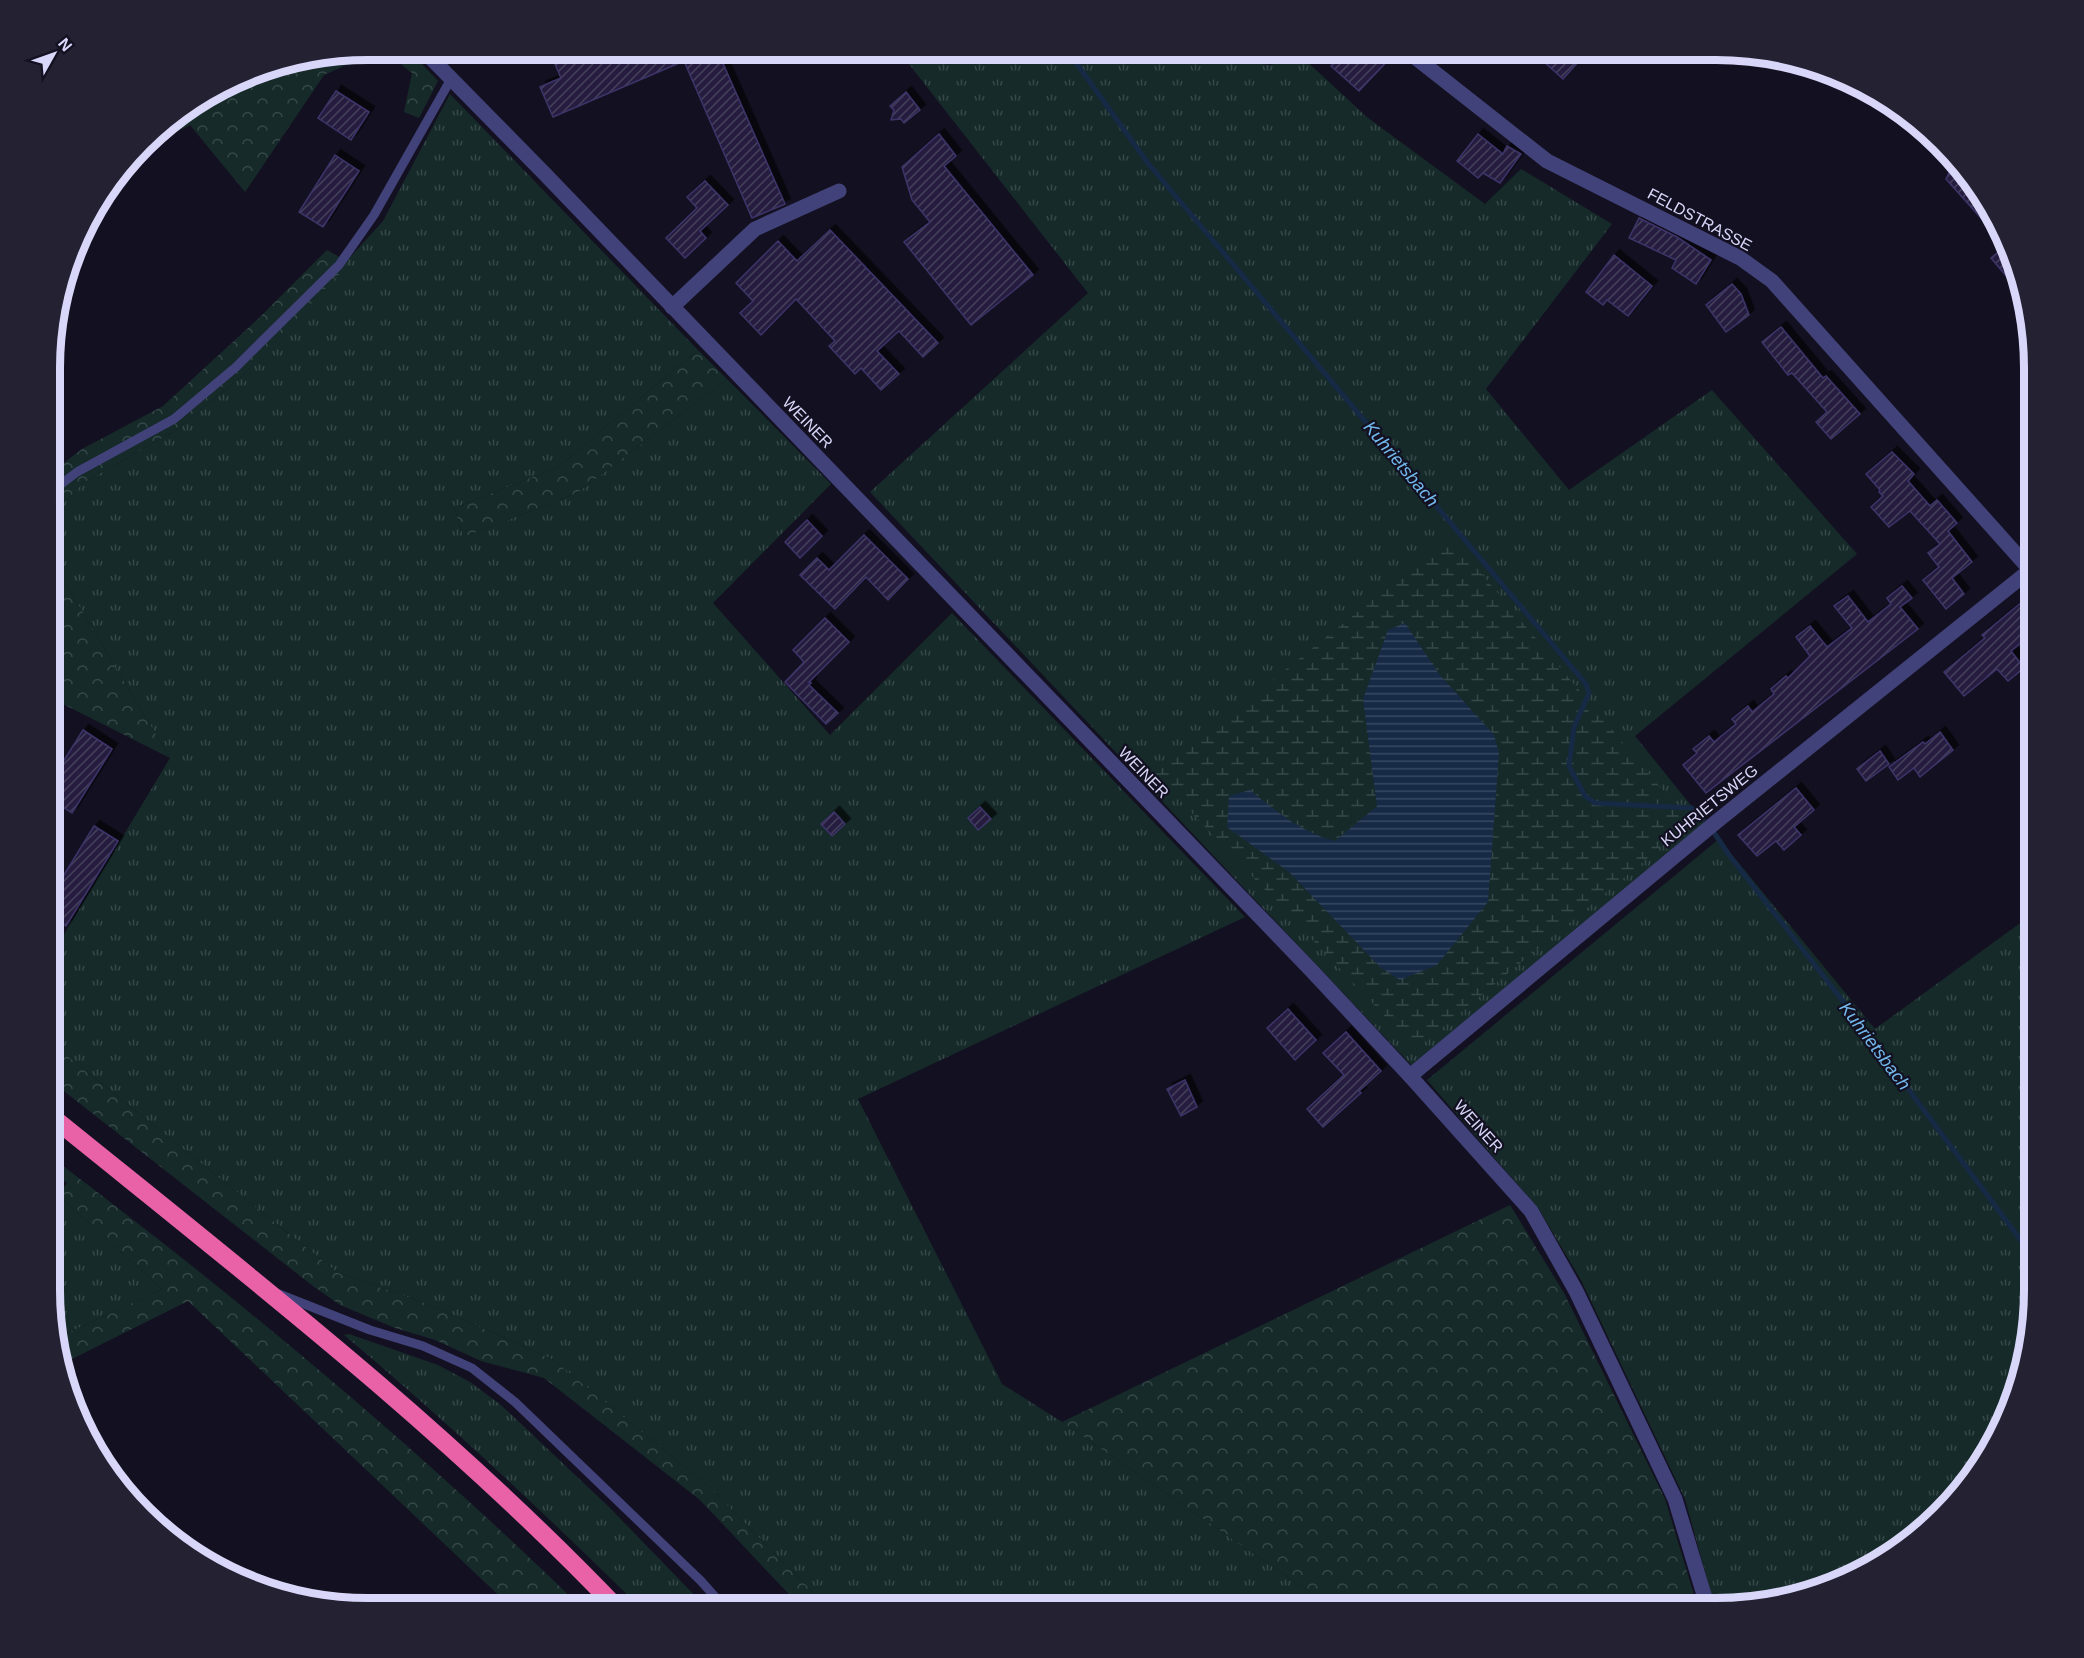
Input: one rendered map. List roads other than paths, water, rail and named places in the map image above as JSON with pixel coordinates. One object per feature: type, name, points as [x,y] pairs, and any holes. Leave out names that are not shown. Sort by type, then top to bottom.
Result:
[{"type":"highway","points":[[60,1123],[266,1289],[473,1468],[608,1598]]},
{"type":"street","name":"WEINER","points":[[433,60],[1410,1076],[1531,1211],[1576,1291],[1675,1499],[1705,1598]]},
{"type":"street","name":"FELDSTRASSE","points":[[1419,60],[1547,161],[1740,258],[1772,281],[2024,561]]},
{"type":"street","points":[[672,307],[755,229],[839,191]]},
{"type":"street","name":"KUHRIETSWEG","points":[[1410,1076],[1716,822],[2024,578]]},
{"type":"lane","points":[[60,485],[77,472],[174,419],[236,367],[339,265],[374,215],[451,79]]},
{"type":"lane","points":[[266,1289],[370,1330],[423,1346],[472,1368],[515,1402],[693,1573],[716,1598]]},
{"type":"water","points":[[1405,623],[1439,674],[1494,735],[1499,753],[1488,902],[1437,965],[1400,980],[1380,967],[1289,872],[1227,827],[1229,796],[1250,790],[1301,827],[1335,841],[1377,806],[1363,699],[1388,630]]},
{"type":"waterway","name":"Kuhrietsbach","points":[[1074,60],[1147,162],[1586,684],[1589,693],[1574,727],[1569,766],[1585,796],[1595,803],[1692,808],[1703,819]]},
{"type":"waterway","name":"Kuhrietsbach","points":[[1715,834],[2024,1245]]}]
